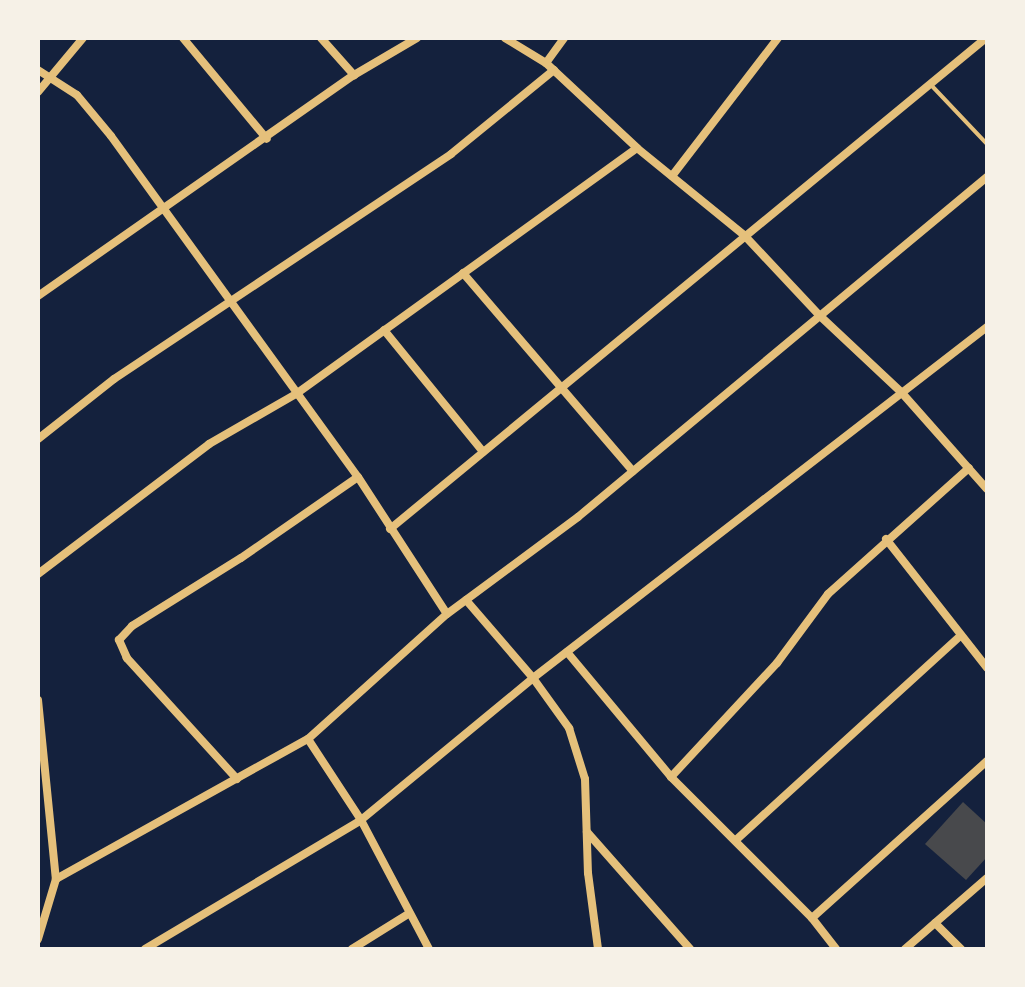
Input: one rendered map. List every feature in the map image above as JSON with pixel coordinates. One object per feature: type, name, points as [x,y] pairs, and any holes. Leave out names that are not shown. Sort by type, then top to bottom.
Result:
[{"type":"street","points":[[38,92],[83,38]]},
{"type":"street","points":[[183,38],[267,139]]},
{"type":"street","points":[[321,38],[354,75]]},
{"type":"street","points":[[38,296],[267,139],[354,75],[417,38]]},
{"type":"street","points":[[505,38],[546,63],[637,148],[744,235],[819,315],[902,393],[987,489]]},
{"type":"street","points":[[546,63],[564,38]]},
{"type":"street","points":[[672,176],[778,38]]},
{"type":"street","points":[[390,529],[986,38]]},
{"type":"street","points":[[38,70],[77,95],[111,136],[229,303],[358,477],[447,614]]},
{"type":"street","points":[[38,439],[114,379],[451,154],[554,70]]},
{"type":"street","points":[[38,574],[209,444],[296,394],[637,148]]},
{"type":"street","points":[[56,879],[308,739],[447,614],[633,471],[987,177]]},
{"type":"street","points":[[463,273],[633,471]]},
{"type":"street","points":[[145,949],[361,820],[533,678],[987,327]]},
{"type":"street","points":[[384,330],[483,452]]},
{"type":"street","points":[[671,777],[777,663],[828,594],[969,468]]},
{"type":"street","points":[[237,779],[127,658],[119,640],[132,626],[241,558],[358,477]]},
{"type":"street","points":[[886,539],[987,668]]},
{"type":"street","points":[[466,600],[533,678],[569,728],[585,779],[588,873],[598,949]]},
{"type":"street","points":[[736,840],[961,635]]},
{"type":"street","points":[[567,652],[671,777],[812,918],[836,949]]},
{"type":"street","points":[[38,700],[56,879],[38,939]]},
{"type":"street","points":[[308,739],[361,820],[429,949]]},
{"type":"street","points":[[812,918],[987,761]]},
{"type":"street","points":[[587,831],[690,949]]},
{"type":"street","points":[[905,949],[987,878]]},
{"type":"street","points":[[352,949],[408,914]]},
{"type":"street","points":[[935,923],[961,949]]},
{"type":"lane","points":[[930,84],[987,144]]},
{"type":"building","points":[[963,802],[987,824],[987,857],[966,880],[925,844]]}]
